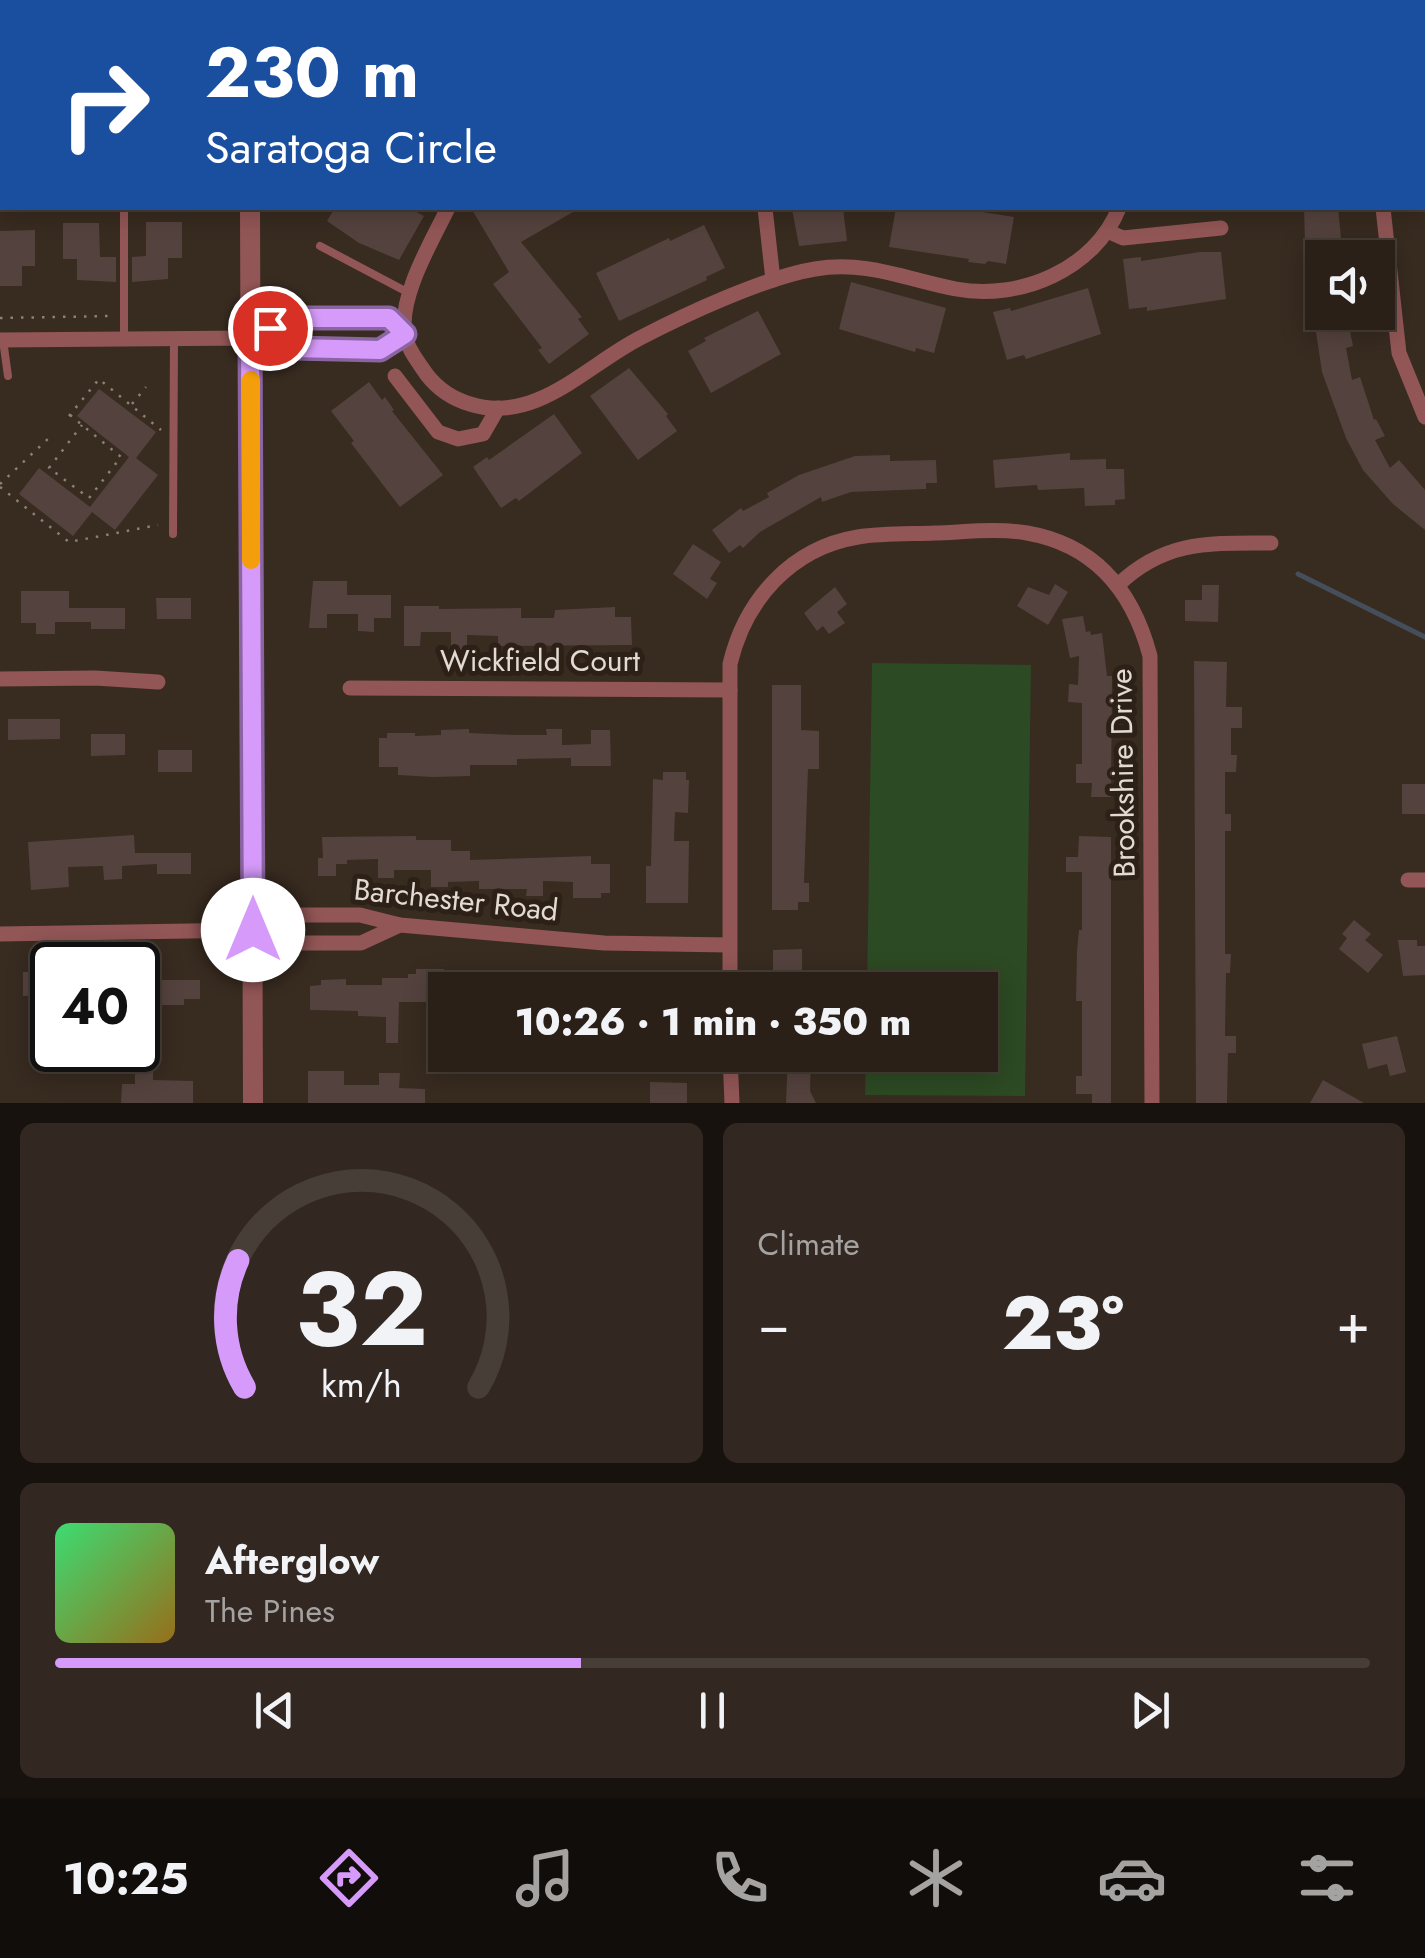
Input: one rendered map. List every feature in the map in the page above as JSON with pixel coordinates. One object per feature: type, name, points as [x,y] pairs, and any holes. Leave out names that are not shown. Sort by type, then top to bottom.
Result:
[{"type":"street","points":[[250,210],[253,1103]]},
{"type":"street","points":[[447,210],[410,294],[404,316],[405,334],[410,349],[442,390],[478,407],[498,408],[546,397],[641,337],[802,271],[873,267],[958,290],[1008,289],[1036,283],[1068,269],[1092,251],[1118,210]]},
{"type":"street","points":[[765,210],[773,280]]},
{"type":"street","points":[[1383,210],[1399,353],[1425,417]]},
{"type":"street","points":[[1108,231],[1123,238],[1220,228]]},
{"type":"street","points":[[250,338],[288,318],[389,318],[405,334]]},
{"type":"street","points":[[2,340],[250,338],[294,348],[380,350],[405,334]]},
{"type":"street","points":[[394,376],[438,432],[458,439],[483,434],[498,408]]},
{"type":"street","name":"Brookshire Drive","points":[[730,972],[730,690],[736,642],[758,598],[796,562],[842,540],[880,534],[1027,533],[1079,552],[1118,585],[1142,628],[1150,656],[1152,1103]]},
{"type":"street","points":[[1118,585],[1146,562],[1180,547],[1212,542],[1272,543]]},
{"type":"street","points":[[0,679],[158,682]]},
{"type":"street","name":"Wickfield Court","points":[[350,688],[730,690]]},
{"type":"street","points":[[1408,880],[1425,880]]},
{"type":"street","name":"Barchester Road","points":[[0,934],[253,930],[289,915],[360,915],[400,924],[644,946],[729,945]]},
{"type":"street","points":[[253,930],[283,944],[361,943],[400,924]]},
{"type":"street","points":[[731,1072],[732,1103]]},
{"type":"lane","points":[[124,210],[124,339]]},
{"type":"lane","points":[[320,246],[410,294]]},
{"type":"lane","points":[[173,534],[174,339]]},
{"type":"lane","points":[[2,340],[8,376]]},
{"type":"path","points":[[0,318],[112,316]]},
{"type":"path","points":[[82,425],[49,468],[89,498],[122,457],[82,425],[69,416],[99,379],[163,431]]},
{"type":"path","points":[[132,404],[146,387]]},
{"type":"path","points":[[51,436],[0,486],[70,542],[165,524]]},
{"type":"green space","points":[[872,663],[1031,665],[1025,1096],[865,1095],[866,1072],[998,1072],[998,972],[867,972]]},
{"type":"building","points":[[334,210],[413,210],[424,216],[399,260],[359,243],[327,221]]},
{"type":"building","points":[[472,210],[577,210],[521,242],[582,317],[578,319],[589,334],[549,364],[538,350],[542,348],[493,284],[509,272]]},
{"type":"building","points":[[792,210],[843,210],[847,241],[799,246]]},
{"type":"building","points":[[896,210],[976,210],[1014,217],[1006,264],[968,262],[969,259],[889,247]]},
{"type":"building","points":[[1304,210],[1338,210],[1341,240],[1305,243]]},
{"type":"building","points":[[146,222],[182,222],[182,258],[168,258],[168,279],[132,282],[132,257],[146,256]]},
{"type":"building","points":[[63,223],[99,223],[100,257],[116,257],[116,282],[77,280],[77,259],[63,259]]},
{"type":"building","points":[[704,225],[725,268],[619,321],[596,273]]},
{"type":"building","points":[[35,230],[35,266],[22,266],[22,286],[0,286],[0,231]]},
{"type":"building","points":[[1221,252],[1226,299],[1147,311],[1147,307],[1129,309],[1123,259],[1141,257],[1141,261]]},
{"type":"building","points":[[851,282],[946,308],[934,353],[916,348],[915,352],[839,329]]},
{"type":"building","points":[[1088,288],[1101,334],[1026,359],[1024,355],[1007,360],[993,312],[1010,308],[1011,311]]},
{"type":"building","points":[[758,311],[781,354],[711,393],[688,351],[706,341],[704,338]]},
{"type":"building","points":[[1316,330],[1350,331],[1353,346],[1346,348],[1352,380],[1360,377],[1374,420],[1385,436],[1375,440],[1390,468],[1399,460],[1425,490],[1425,530],[1393,504],[1363,470],[1346,438],[1322,372]]},
{"type":"building","points":[[629,368],[668,414],[677,431],[638,460],[590,396]]},
{"type":"building","points":[[369,382],[382,400],[385,397],[443,475],[400,507],[331,411]]},
{"type":"building","points":[[99,389],[156,432],[136,458],[158,475],[115,530],[92,512],[73,536],[19,494],[39,468],[90,507],[129,457],[77,416]]},
{"type":"building","points":[[554,414],[582,453],[519,501],[516,498],[501,508],[473,467]]},
{"type":"building","points":[[1070,453],[1070,460],[1106,459],[1106,469],[1124,469],[1125,499],[1115,500],[1115,505],[1085,506],[1084,488],[995,488],[993,460]]},
{"type":"building","points":[[890,455],[890,461],[936,460],[937,483],[926,483],[926,489],[851,492],[822,502],[821,497],[760,532],[743,548],[740,545],[729,553],[712,530],[741,508],[743,511],[769,497],[767,493],[799,475],[855,456]]},
{"type":"building","points":[[693,544],[721,562],[710,579],[717,583],[707,599],[673,574]]},
{"type":"building","points":[[313,581],[347,581],[347,595],[391,595],[391,618],[374,618],[374,632],[358,631],[358,614],[327,614],[327,628],[309,628]]},
{"type":"building","points":[[1055,584],[1068,592],[1048,625],[1017,606],[1028,587],[1049,595]]},
{"type":"building","points":[[1202,585],[1219,585],[1218,622],[1185,621],[1185,600],[1202,600]]},
{"type":"building","points":[[835,587],[847,604],[837,612],[845,623],[829,634],[823,626],[817,631],[804,613]]},
{"type":"building","points":[[21,591],[69,591],[69,608],[125,608],[125,629],[91,629],[91,622],[55,622],[55,634],[36,634],[36,623],[21,623]]},
{"type":"building","points":[[156,598],[191,598],[191,619],[157,619]]},
{"type":"building","points":[[404,606],[521,608],[521,618],[554,618],[555,610],[615,607],[615,617],[631,617],[632,645],[498,646],[498,636],[467,635],[467,650],[451,650],[451,632],[421,632],[420,646],[404,646]]},
{"type":"building","points":[[1083,616],[1086,632],[1102,633],[1107,676],[1112,676],[1111,797],[1091,797],[1092,783],[1076,783],[1076,764],[1082,764],[1082,703],[1068,702],[1069,684],[1078,685],[1079,656],[1070,658],[1062,619]]},
{"type":"building","points":[[1194,661],[1227,662],[1226,707],[1242,707],[1242,728],[1231,728],[1231,755],[1237,755],[1236,772],[1225,772],[1225,814],[1231,814],[1231,831],[1225,831],[1225,954],[1231,954],[1230,973],[1226,973],[1225,1036],[1236,1036],[1236,1053],[1228,1053],[1227,1103],[1196,1103]]},
{"type":"building","points":[[772,685],[801,685],[801,730],[819,731],[819,769],[808,769],[804,883],[809,883],[809,902],[798,902],[798,910],[772,910]]},
{"type":"building","points":[[8,719],[60,719],[60,739],[8,740]]},
{"type":"building","points":[[469,729],[469,733],[547,735],[546,729],[562,729],[562,745],[591,744],[591,730],[610,730],[611,766],[571,766],[571,758],[517,759],[517,765],[470,765],[470,776],[432,777],[398,775],[398,767],[379,767],[379,738],[387,738],[387,733],[441,735],[441,730]]},
{"type":"building","points":[[91,734],[125,734],[125,755],[91,756]]},
{"type":"building","points":[[158,750],[192,750],[192,772],[158,772]]},
{"type":"building","points":[[663,772],[686,772],[689,780],[688,813],[675,812],[674,841],[689,841],[688,903],[646,903],[653,779],[663,780]]},
{"type":"building","points":[[1402,784],[1425,784],[1425,814],[1402,814]]},
{"type":"building","points":[[134,835],[135,853],[191,853],[191,874],[157,874],[157,864],[122,866],[122,879],[104,880],[103,866],[68,867],[69,887],[31,890],[28,842]]},
{"type":"building","points":[[416,836],[416,840],[451,840],[451,851],[470,851],[470,860],[591,856],[591,864],[610,864],[610,893],[601,893],[601,898],[573,898],[573,882],[543,881],[543,896],[526,896],[527,889],[479,889],[479,881],[431,887],[431,870],[394,870],[394,878],[378,878],[378,859],[347,860],[347,864],[336,864],[336,876],[318,876],[318,858],[323,858],[322,837]]},
{"type":"building","points":[[1079,836],[1111,837],[1111,1103],[1092,1103],[1092,1094],[1076,1094],[1076,1076],[1082,1076],[1082,1001],[1076,1001],[1082,872],[1066,872],[1066,857],[1078,857]]},
{"type":"building","points":[[1354,920],[1371,934],[1365,940],[1383,955],[1368,973],[1339,949],[1347,938],[1342,934]]},
{"type":"building","points":[[1398,940],[1417,940],[1417,946],[1425,946],[1425,975],[1403,976]]},
{"type":"building","points":[[802,949],[802,972],[773,972],[773,950]]},
{"type":"building","points":[[416,969],[444,969],[428,972],[428,1011],[426,1002],[399,1002],[398,1043],[386,1043],[386,1017],[358,1016],[358,1011],[310,1010],[310,986],[321,985],[321,980],[346,979],[346,985],[382,985],[382,978],[408,978],[408,974],[416,974]]},
{"type":"building","points":[[23,972],[30,972],[30,996],[23,996]]},
{"type":"building","points":[[160,980],[200,980],[200,999],[184,999],[184,1005],[160,1005]]},
{"type":"building","points":[[1397,1036],[1406,1072],[1390,1076],[1387,1064],[1368,1069],[1362,1044]]},
{"type":"building","points":[[308,1071],[344,1071],[344,1085],[379,1085],[379,1073],[400,1073],[399,1088],[425,1089],[425,1103],[308,1103]]},
{"type":"building","points":[[135,1072],[153,1072],[153,1080],[193,1081],[193,1103],[121,1103],[122,1084],[135,1084]]},
{"type":"building","points":[[787,1072],[811,1072],[810,1091],[816,1103],[786,1103]]},
{"type":"building","points":[[1323,1080],[1364,1103],[1310,1103]]},
{"type":"building","points":[[650,1082],[687,1083],[687,1103],[650,1103]]},
{"type":"waterway","points":[[1298,574],[1425,637]]},
{"type":"slow traffic","points":[[251,380],[251,560]]},
{"type":"route","points":[[253,930],[250,338],[294,348],[380,350],[405,334],[389,318],[288,318],[270,328]]}]
